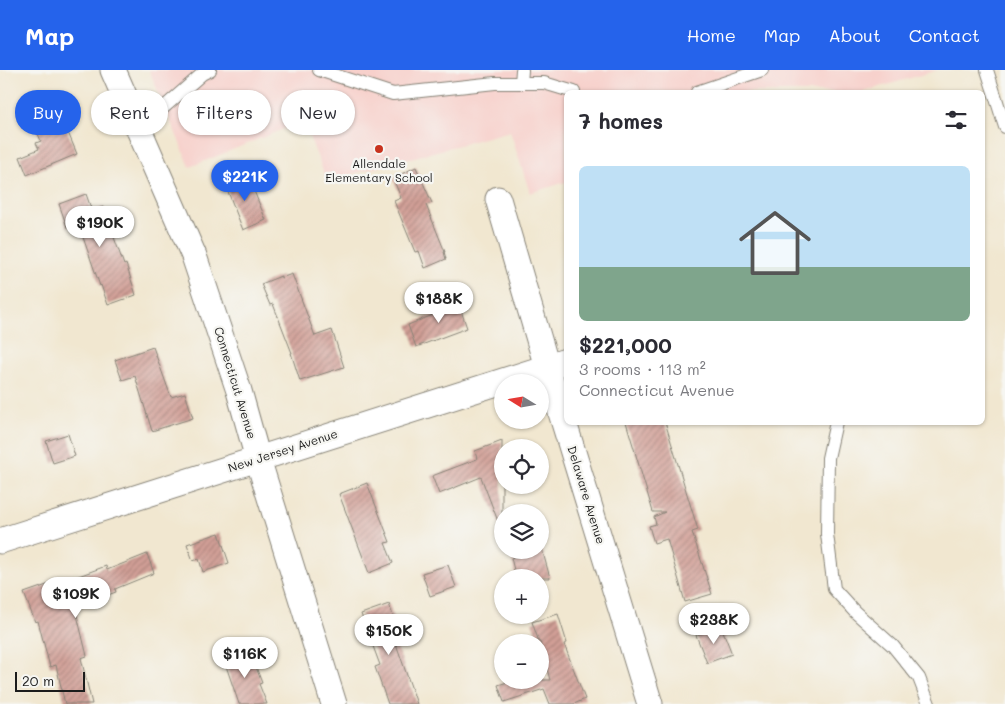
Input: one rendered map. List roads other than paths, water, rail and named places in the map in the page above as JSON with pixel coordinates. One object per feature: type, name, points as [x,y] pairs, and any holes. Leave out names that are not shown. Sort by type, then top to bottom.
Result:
[{"type":"street","name":"Connecticut Avenue","points":[[113,70],[121,90]]},
{"type":"street","name":"Connecticut Avenue","points":[[140,135],[194,256],[239,392],[334,704]]},
{"type":"street","name":"Delaware Avenue","points":[[498,199],[557,364],[564,390]]},
{"type":"street","name":"New Jersey Avenue","points":[[0,541],[557,364]]},
{"type":"street","name":"Delaware Avenue","points":[[574,425],[650,704]]},
{"type":"lane","points":[[168,104],[202,74],[210,70]]},
{"type":"lane","points":[[318,70],[393,94],[495,83],[521,76],[568,90]]},
{"type":"lane","points":[[703,90],[762,70]]},
{"type":"lane","points":[[987,70],[1005,128]]},
{"type":"lane","points":[[835,425],[828,458],[827,534],[834,589],[855,612],[893,646],[920,678],[929,704]]},
{"type":"place","name":"Allendale Elementary School","points":[[379,149]]}]
